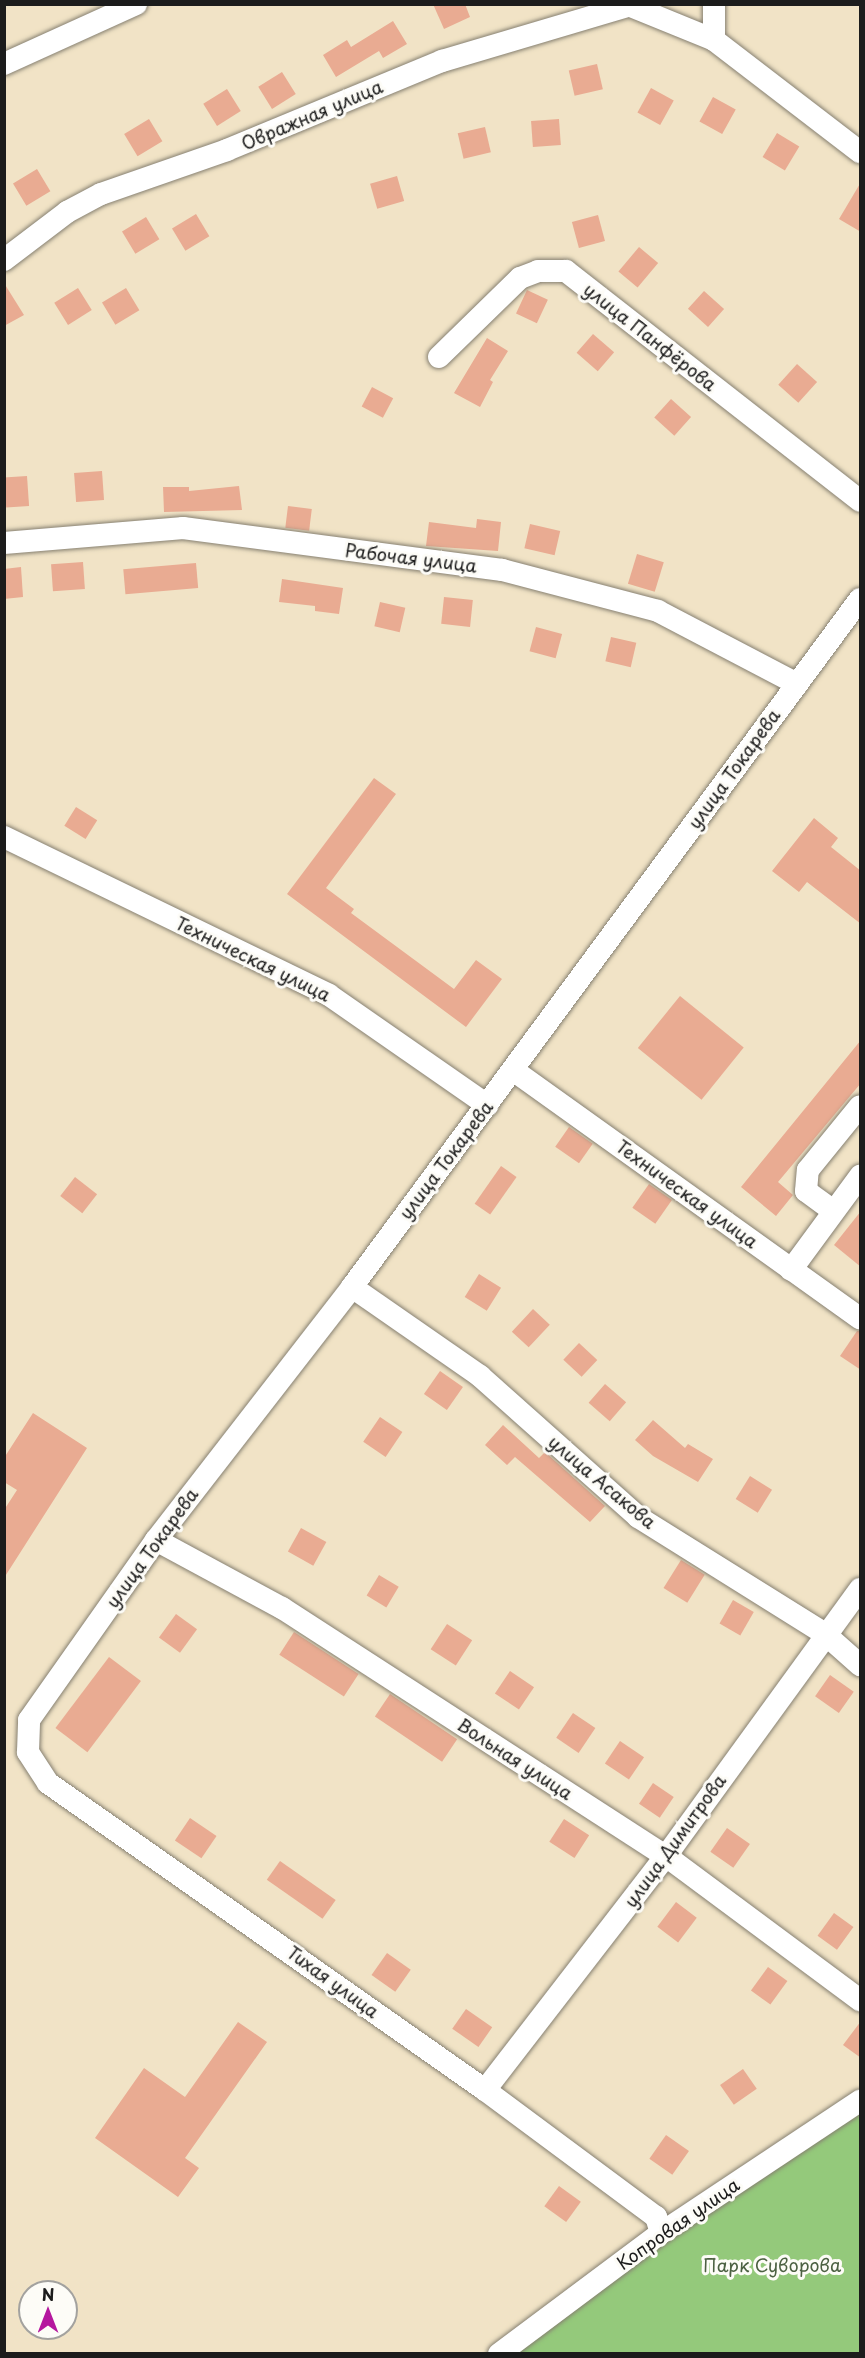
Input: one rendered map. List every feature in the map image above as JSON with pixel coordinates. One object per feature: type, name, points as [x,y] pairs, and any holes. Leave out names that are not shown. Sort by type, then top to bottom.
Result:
[{"type":"street","points":[[4,64],[136,4]]},
{"type":"street","points":[[714,4],[714,40]]},
{"type":"street","points":[[630,5],[714,40],[861,152]]},
{"type":"street","name":"Овражная улица","points":[[4,260],[67,212],[101,194],[227,150],[442,61],[630,5]]},
{"type":"street","name":"улица Панфёрова","points":[[439,357],[520,278],[538,271],[566,271],[861,501]]},
{"type":"street","name":"Рабочая улица","points":[[4,543],[183,528],[502,570],[658,611],[797,684]]},
{"type":"street","name":"улица Токарева","points":[[29,1720],[156,1540],[352,1287],[861,599]]},
{"type":"street","name":"Техническая улица","points":[[4,837],[329,995],[487,1105]]},
{"type":"street","name":"Техническая улица","points":[[513,1070],[861,1318]]},
{"type":"street","points":[[832,1210],[806,1191],[808,1170],[861,1106]]},
{"type":"street","points":[[791,1270],[832,1210],[861,1176]]},
{"type":"street","name":"улица Асакова","points":[[352,1287],[480,1376],[638,1517],[825,1634],[861,1665]]},
{"type":"street","name":"Вольная улица","points":[[156,1540],[282,1608],[666,1856],[861,2000]]},
{"type":"street","name":"улица Димитрова","points":[[485,2090],[666,1856],[825,1634],[861,1589]]},
{"type":"street","name":"Тихая улица","points":[[29,1720],[28,1752],[48,1783],[485,2090],[657,2217],[661,2233]]},
{"type":"street","name":"Копровая улица","points":[[499,2354],[661,2233],[861,2101]]},
{"type":"green space","name":"Парк Суворова","points":[[860,2101],[860,2353],[499,2354]]},
{"type":"building","points":[[433,4],[465,4],[470,17],[444,29]]},
{"type":"building","points":[[393,21],[407,44],[383,58],[379,51],[336,77],[323,55],[347,40],[351,47]]},
{"type":"building","points":[[597,64],[603,89],[575,96],[569,71]]},
{"type":"building","points":[[282,72],[296,94],[272,109],[258,87]]},
{"type":"building","points":[[651,88],[674,101],[660,125],[637,112]]},
{"type":"building","points":[[227,89],[241,111],[217,126],[203,104]]},
{"type":"building","points":[[713,97],[736,110],[722,134],[699,121]]},
{"type":"building","points":[[149,119],[162,141],[138,156],[124,134]]},
{"type":"building","points":[[559,119],[561,145],[533,147],[531,121]]},
{"type":"building","points":[[485,127],[491,152],[464,159],[458,133]]},
{"type":"building","points":[[777,133],[799,146],[785,170],[763,157]]},
{"type":"building","points":[[37,169],[50,191],[26,206],[13,183]]},
{"type":"building","points":[[397,176],[404,201],[377,209],[370,184]]},
{"type":"building","points":[[861,182],[861,232],[839,219]]},
{"type":"building","points":[[196,214],[209,236],[185,251],[172,228]]},
{"type":"building","points":[[598,215],[605,241],[579,248],[572,222]]},
{"type":"building","points":[[146,217],[159,239],[135,254],[122,231]]},
{"type":"building","points":[[639,247],[658,263],[638,288],[618,272]]},
{"type":"building","points":[[4,283],[24,315],[4,326]]},
{"type":"building","points":[[78,288],[92,310],[68,325],[54,303]]},
{"type":"building","points":[[126,288],[139,310],[115,325],[102,302]]},
{"type":"building","points":[[527,290],[548,300],[537,323],[516,314]]},
{"type":"building","points":[[704,291],[724,309],[708,327],[688,309]]},
{"type":"building","points":[[593,334],[614,352],[598,371],[577,353]]},
{"type":"building","points":[[487,338],[508,351],[490,380],[493,382],[480,407],[454,393]]},
{"type":"building","points":[[797,364],[817,382],[798,403],[778,385]]},
{"type":"building","points":[[372,387],[393,398],[383,418],[362,406]]},
{"type":"building","points":[[671,399],[691,417],[674,436],[654,418]]},
{"type":"building","points":[[102,471],[104,500],[76,502],[74,473]]},
{"type":"building","points":[[27,476],[29,506],[6,508],[4,478]]},
{"type":"building","points":[[239,486],[242,510],[164,512],[163,487],[189,487],[189,491]]},
{"type":"building","points":[[288,506],[312,509],[309,531],[285,528]]},
{"type":"building","points":[[477,519],[501,522],[498,551],[426,546],[429,522],[476,528]]},
{"type":"building","points":[[530,524],[560,531],[555,555],[524,548]]},
{"type":"building","points":[[637,554],[664,562],[655,592],[628,584]]},
{"type":"building","points":[[83,562],[85,589],[53,591],[51,564]]},
{"type":"building","points":[[196,563],[198,588],[125,594],[123,569]]},
{"type":"building","points":[[21,567],[23,597],[4,599],[4,569]]},
{"type":"building","points":[[282,579],[343,588],[339,614],[315,611],[315,606],[279,602]]},
{"type":"building","points":[[444,597],[473,600],[470,627],[441,624]]},
{"type":"building","points":[[380,602],[405,608],[400,632],[374,626]]},
{"type":"building","points":[[536,627],[562,634],[556,658],[530,651]]},
{"type":"building","points":[[611,637],[636,643],[631,667],[605,661]]},
{"type":"building","points":[[374,778],[396,794],[326,888],[354,909],[351,913],[454,989],[476,960],[502,979],[466,1027],[287,894]]},
{"type":"building","points":[[76,807],[97,820],[86,839],[64,826]]},
{"type":"building","points":[[814,818],[838,838],[831,847],[861,871],[861,924],[807,882],[799,892],[772,871]]},
{"type":"building","points":[[680,996],[744,1048],[702,1100],[638,1048]]},
{"type":"building","points":[[861,1040],[861,1083],[778,1182],[793,1195],[776,1216],[741,1187]]},
{"type":"building","points":[[569,1127],[593,1144],[579,1163],[555,1147]]},
{"type":"building","points":[[501,1166],[517,1177],[490,1215],[475,1204]]},
{"type":"building","points":[[75,1177],[97,1194],[82,1213],[60,1196]]},
{"type":"building","points":[[649,1184],[672,1200],[655,1224],[632,1208]]},
{"type":"building","points":[[861,1211],[861,1267],[834,1245]]},
{"type":"building","points":[[479,1274],[501,1288],[487,1311],[465,1297]]},
{"type":"building","points":[[533,1309],[550,1325],[529,1347],[512,1332]]},
{"type":"building","points":[[857,1331],[861,1331],[861,1370],[840,1356]]},
{"type":"building","points":[[579,1343],[597,1360],[582,1377],[563,1360]]},
{"type":"building","points":[[440,1371],[463,1387],[447,1410],[424,1394]]},
{"type":"building","points":[[605,1384],[626,1402],[610,1421],[589,1403]]},
{"type":"building","points":[[33,1413],[87,1448],[4,1578],[4,1510],[17,1490],[4,1482],[4,1458]]},
{"type":"building","points":[[380,1417],[402,1432],[386,1457],[363,1442]]},
{"type":"building","points":[[653,1420],[685,1448],[688,1444],[713,1459],[698,1482],[653,1456],[635,1440]]},
{"type":"building","points":[[503,1425],[539,1458],[545,1452],[605,1506],[590,1522],[515,1457],[507,1465],[485,1445]]},
{"type":"building","points":[[750,1476],[772,1490],[758,1513],[736,1499]]},
{"type":"building","points":[[301,1528],[326,1542],[313,1566],[288,1552]]},
{"type":"building","points":[[681,1560],[705,1575],[687,1603],[664,1588]]},
{"type":"building","points":[[379,1575],[399,1587],[386,1607],[367,1596]]},
{"type":"building","points":[[733,1600],[754,1612],[740,1635],[720,1623]]},
{"type":"building","points":[[176,1614],[197,1629],[180,1653],[159,1637]]},
{"type":"building","points":[[447,1624],[472,1640],[456,1665],[431,1649]]},
{"type":"building","points":[[294,1632],[359,1674],[344,1697],[279,1655]]},
{"type":"building","points":[[109,1657],[141,1681],[87,1752],[55,1728]]},
{"type":"building","points":[[510,1671],[534,1687],[519,1710],[495,1693]]},
{"type":"building","points":[[830,1675],[854,1692],[839,1713],[815,1696]]},
{"type":"building","points":[[390,1694],[457,1739],[442,1762],[375,1716]]},
{"type":"building","points":[[573,1713],[595,1728],[579,1753],[556,1738]]},
{"type":"building","points":[[620,1741],[644,1757],[629,1780],[605,1763]]},
{"type":"building","points":[[653,1783],[674,1797],[660,1818],[639,1804]]},
{"type":"building","points":[[190,1818],[217,1836],[201,1858],[175,1840]]},
{"type":"building","points":[[564,1819],[589,1835],[574,1858],[549,1842]]},
{"type":"building","points":[[727,1828],[750,1844],[733,1868],[710,1852]]},
{"type":"building","points":[[280,1861],[336,1900],[323,1919],[267,1880]]},
{"type":"building","points":[[676,1902],[697,1918],[678,1942],[657,1927]]},
{"type":"building","points":[[834,1913],[853,1927],[837,1950],[818,1936]]},
{"type":"building","points":[[387,1953],[411,1970],[395,1992],[372,1975]]},
{"type":"building","points":[[768,1967],[787,1981],[770,2005],[751,1990]]},
{"type":"building","points":[[466,2009],[492,2027],[478,2047],[452,2029]]},
{"type":"building","points":[[861,2021],[861,2058],[843,2045]]},
{"type":"building","points":[[238,2022],[267,2042],[185,2158],[199,2168],[178,2197],[95,2138],[144,2068],[185,2097]]},
{"type":"building","points":[[743,2069],[757,2089],[734,2105],[720,2085]]},
{"type":"building","points":[[666,2135],[689,2151],[672,2175],[649,2159]]},
{"type":"building","points":[[559,2186],[581,2202],[566,2222],[544,2206]]}]
